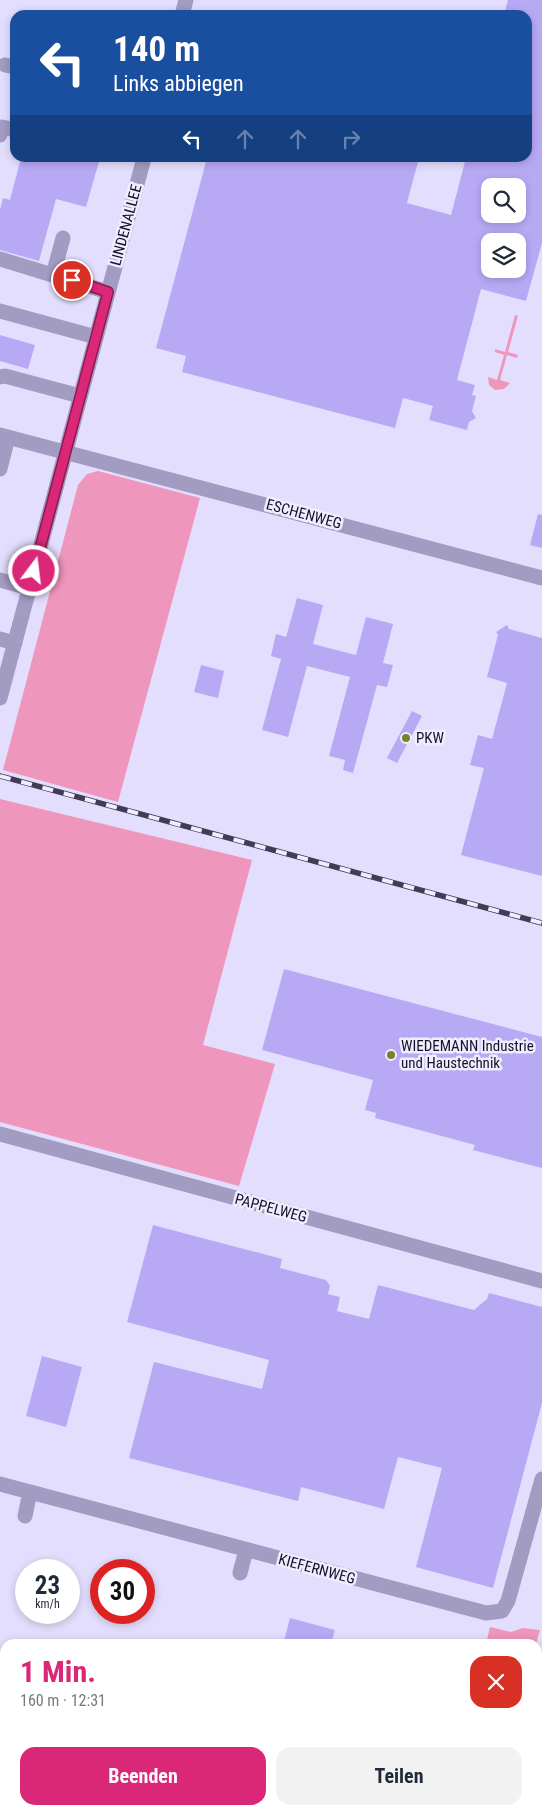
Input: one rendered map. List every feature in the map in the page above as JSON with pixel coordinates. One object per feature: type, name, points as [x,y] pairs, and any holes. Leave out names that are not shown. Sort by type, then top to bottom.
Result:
[{"type":"street","points":[[0,135],[2,127],[10,129]]},
{"type":"street","name":"LINDENALLEE","points":[[1,694],[108,292],[140,162]]},
{"type":"street","points":[[53,275],[63,238]]},
{"type":"street","points":[[0,259],[108,292]]},
{"type":"street","points":[[0,312],[96,337]]},
{"type":"street","points":[[0,377],[5,376],[80,396]]},
{"type":"street","points":[[0,468],[4,436]]},
{"type":"street","name":"ESCHENWEG","points":[[4,436],[542,578]]},
{"type":"street","points":[[0,580],[30,588]]},
{"type":"street","points":[[0,639],[15,643]]},
{"type":"street","name":"PAPPELWEG","points":[[0,1134],[542,1281]]},
{"type":"street","name":"KIEFERNWEG","points":[[0,1484],[478,1612],[502,1611],[514,1587],[542,1479]]},
{"type":"street","points":[[25,1516],[30,1492]]},
{"type":"street","points":[[240,1573],[246,1550]]},
{"type":"shaded area","points":[[515,315],[518,316],[508,352],[518,355],[517,358],[507,355],[500,380],[510,383],[504,389],[495,390],[489,385],[488,377],[497,380],[504,355],[495,352],[495,349],[505,352]]},
{"type":"shaded area","points":[[98,471],[200,498],[118,802],[3,770],[78,485],[87,474]]},
{"type":"shaded area","points":[[0,799],[252,860],[203,1045],[275,1064],[239,1186],[0,1122]]},
{"type":"shaded area","points":[[490,1627],[511,1632],[523,1628],[540,1630],[537,1639],[487,1639]]},
{"type":"building","points":[[508,0],[542,0],[542,243],[526,301],[481,289],[457,380],[475,385],[472,395],[476,396],[472,411],[476,418],[469,422],[467,430],[429,420],[433,406],[403,398],[395,428],[182,372],[186,356],[156,348],[206,162],[418,162],[407,203],[451,215],[465,162],[532,162],[532,10],[505,10]]},
{"type":"building","points":[[20,162],[99,162],[86,207],[56,199],[39,261],[0,250],[0,210],[3,198],[10,200]]},
{"type":"building","points":[[0,335],[35,345],[28,369],[0,361]]},
{"type":"building","points":[[538,514],[542,515],[542,548],[530,545]]},
{"type":"building","points":[[297,598],[323,605],[313,644],[356,655],[366,617],[393,624],[383,663],[393,665],[387,687],[377,685],[353,773],[343,770],[345,760],[329,756],[350,677],[307,666],[288,737],[262,730],[281,659],[271,656],[276,634],[286,637]]},
{"type":"building","points":[[507,625],[509,629],[542,638],[542,876],[461,855],[484,768],[470,765],[478,735],[492,739],[507,683],[487,677],[498,635],[496,632]]},
{"type":"building","points":[[201,665],[224,671],[218,698],[194,692]]},
{"type":"building","name":"PKW","points":[[412,711],[422,716],[397,763],[387,758]]},
{"type":"building","points":[[284,969],[542,1037],[542,1168],[473,1150],[475,1145],[375,1118],[376,1113],[365,1110],[373,1080],[262,1050]]},
{"type":"building","points":[[153,1225],[282,1259],[280,1268],[326,1280],[330,1286],[328,1294],[340,1297],[337,1311],[369,1319],[378,1285],[474,1310],[487,1299],[489,1293],[542,1307],[542,1403],[493,1588],[416,1567],[442,1468],[398,1457],[384,1509],[301,1487],[298,1501],[129,1458],[154,1362],[262,1389],[269,1360],[127,1322]]},
{"type":"building","points":[[42,1356],[82,1367],[66,1427],[26,1416]]},
{"type":"building","points":[[290,1618],[335,1630],[332,1639],[285,1639]]},
{"type":"railway","points":[[0,776],[542,923]]},
{"type":"place","name":"PKW","points":[[406,738]]},
{"type":"place","name":"WIEDEMANN Industrie und Haustechnik","points":[[391,1055]]},
{"type":"route","points":[[34,571],[108,292],[72,280]]}]
